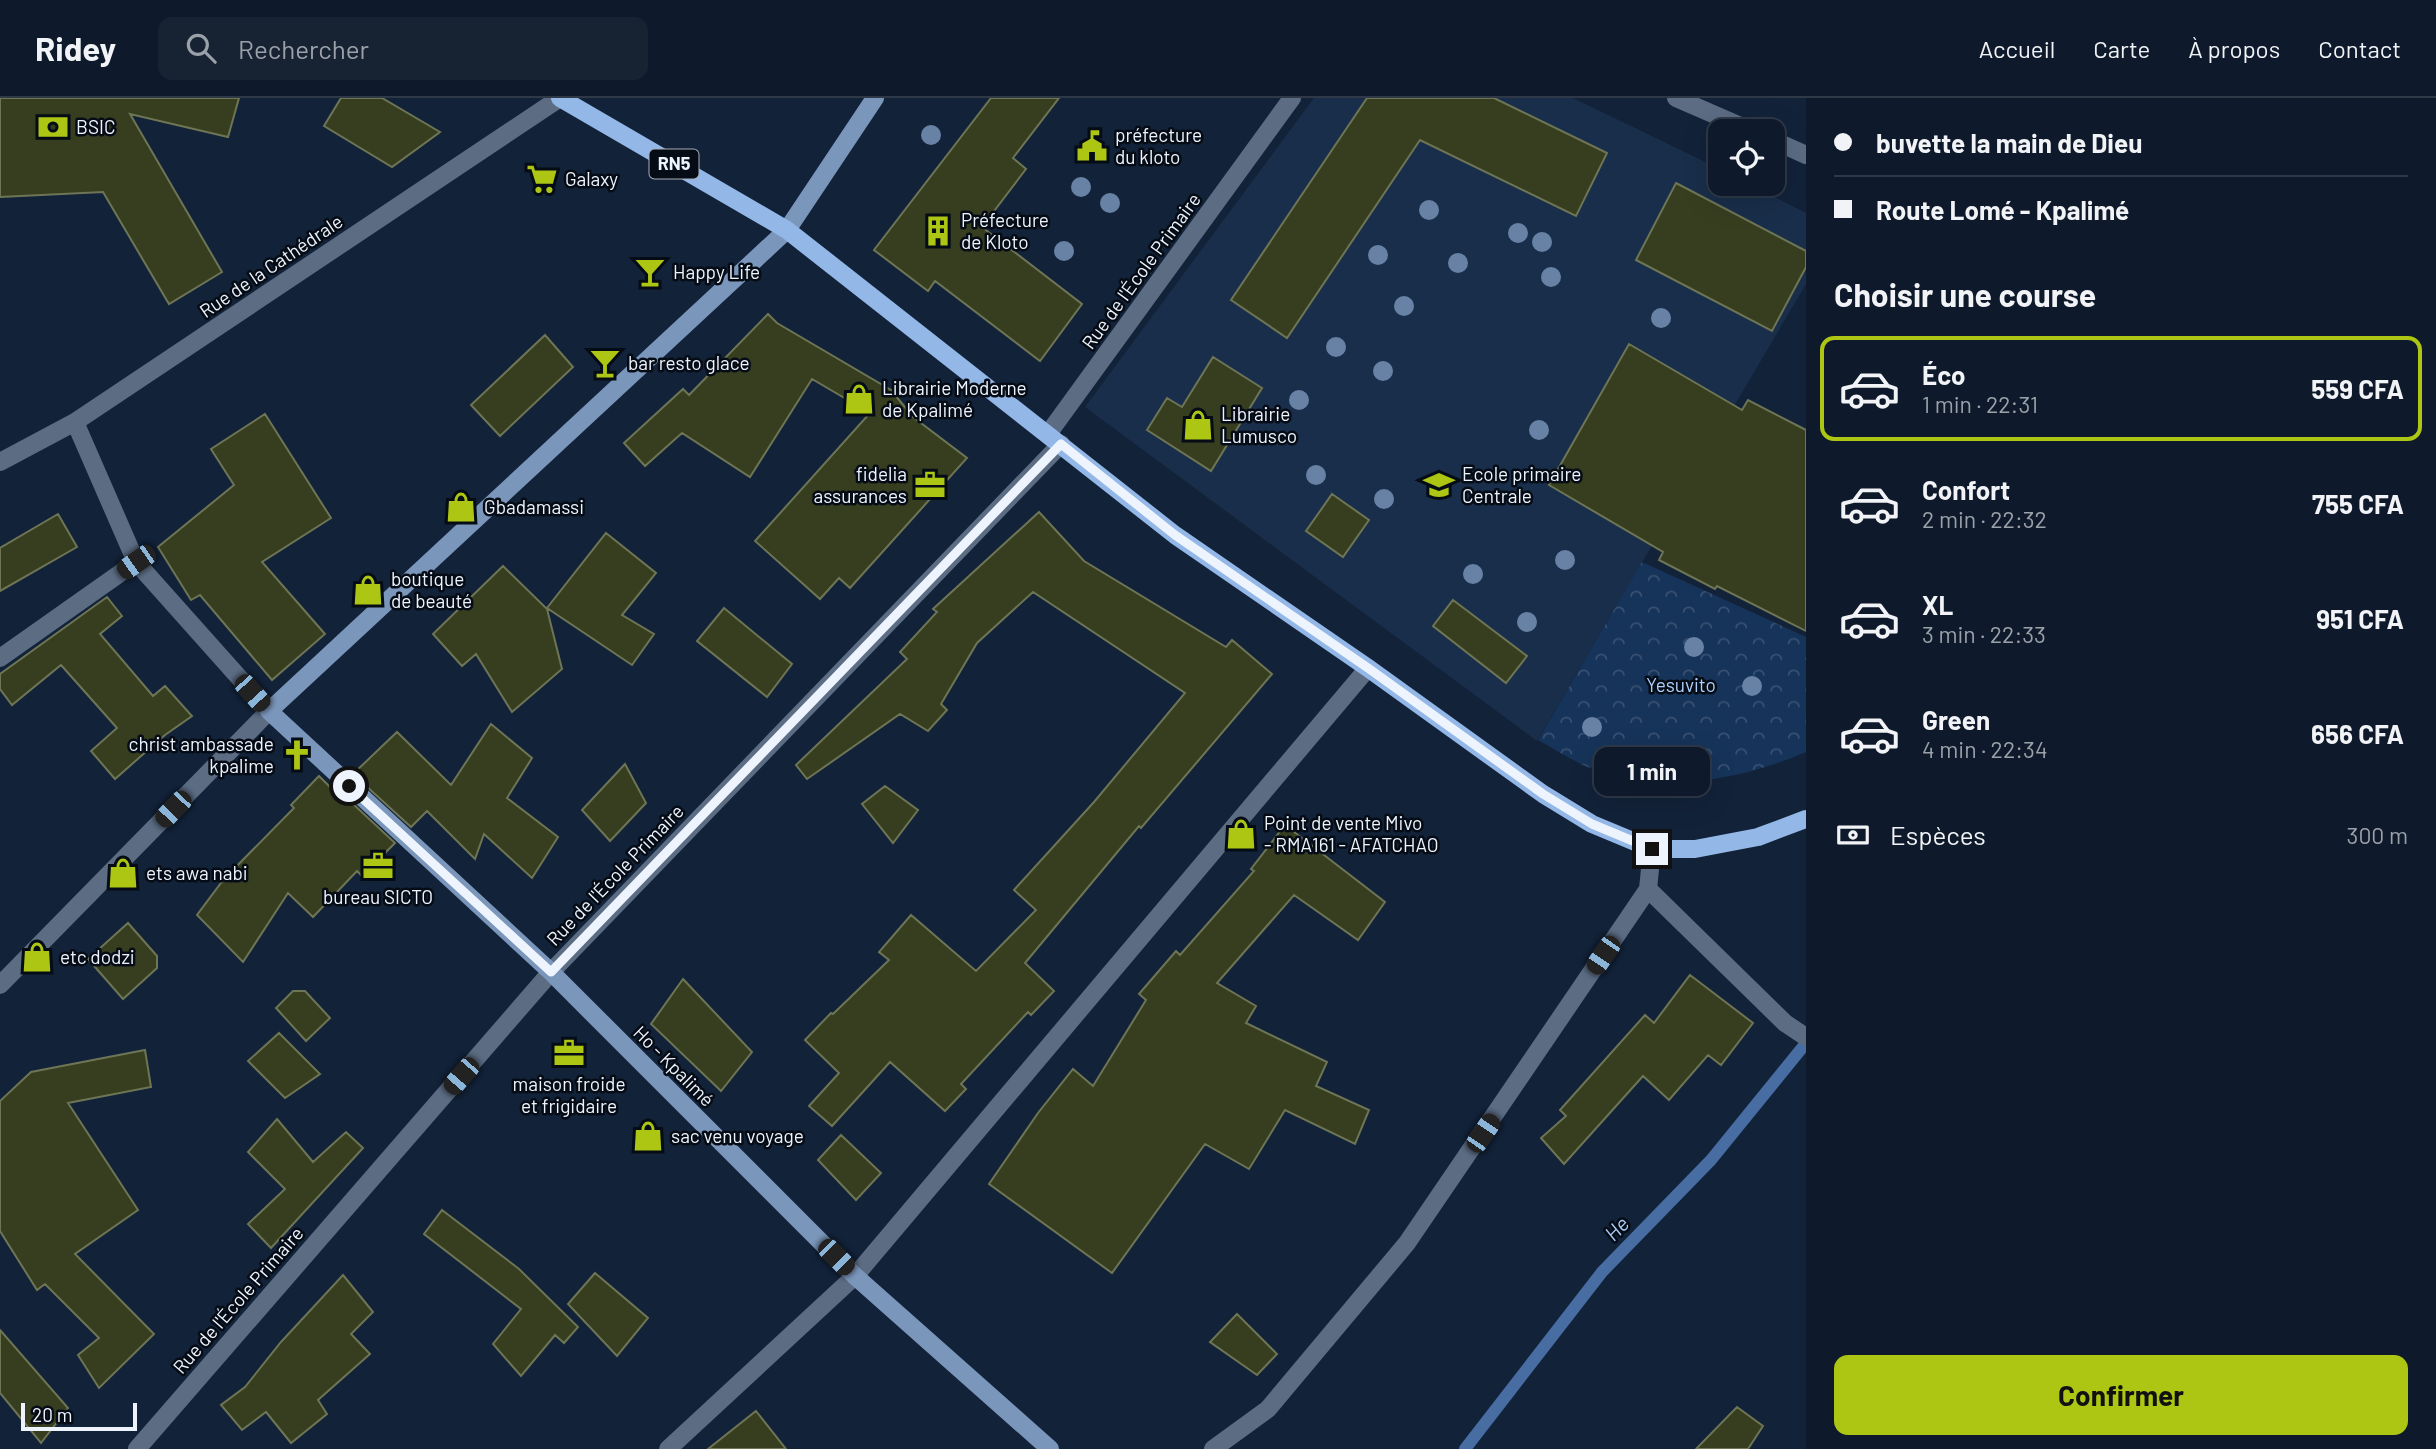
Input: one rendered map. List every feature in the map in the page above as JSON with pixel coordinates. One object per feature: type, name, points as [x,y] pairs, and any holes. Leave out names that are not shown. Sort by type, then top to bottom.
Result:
[{"type":"main road","name":"RN5","points":[[560,98],[787,230],[1175,535],[1368,668],[1543,794],[1592,824],[1652,849]]},
{"type":"main road","points":[[269,711],[787,230],[875,98]]},
{"type":"main road","name":"Ho - Kpalimé","points":[[269,711],[551,972],[855,1276],[1050,1449]]},
{"type":"main road","points":[[1652,849],[1695,849],[1726,844],[1758,837],[1806,820]]},
{"type":"street","name":"Rue de la Cathédrale","points":[[0,462],[75,422],[560,98]]},
{"type":"street","name":"Rue de l'École Primaire","points":[[137,1449],[551,972],[1055,439],[1292,98]]},
{"type":"street","points":[[1676,98],[1724,119]]},
{"type":"street","points":[[1785,145],[1806,155]]},
{"type":"street","points":[[0,985],[269,711],[136,562],[75,422]]},
{"type":"street","points":[[0,658],[136,562]]},
{"type":"street","points":[[668,1449],[855,1276],[1368,668]]},
{"type":"street","points":[[1213,1449],[1268,1409],[1407,1243],[1648,889],[1652,849]]},
{"type":"street","points":[[1648,889],[1786,1023],[1806,1037]]},
{"type":"shaded area","name":"Ecole primaire Centrale","points":[[1314,98],[1573,98],[1708,163],[1708,196],[1773,196],[1806,213],[1806,284],[1537,741],[1085,407]]},
{"type":"green space","name":"Yesuvito","points":[[1642,562],[1806,637],[1806,752],[1754,770],[1699,781],[1643,781],[1590,768],[1538,740]]},
{"type":"building","points":[[0,98],[239,98],[228,137],[130,114],[222,272],[169,304],[103,192],[0,197]]},
{"type":"building","points":[[341,98],[382,98],[440,132],[392,167],[324,126]]},
{"type":"building","name":"Préfecture de Kloto","points":[[991,98],[1059,98],[1013,158],[1026,169],[982,227],[1082,304],[1040,361],[935,281],[928,291],[874,250]]},
{"type":"building","points":[[1367,98],[1494,98],[1607,153],[1576,216],[1420,140],[1287,338],[1231,300]]},
{"type":"building","points":[[1676,183],[1806,251],[1806,267],[1772,331],[1636,260]]},
{"type":"building","points":[[768,314],[777,323],[891,390],[913,417],[967,458],[850,588],[839,578],[820,599],[755,541],[870,413],[812,379],[750,477],[682,433],[645,466],[624,443],[683,389],[689,395]]},
{"type":"building","points":[[545,335],[573,367],[500,436],[471,405]]},
{"type":"building","points":[[1629,344],[1742,410],[1748,400],[1806,430],[1806,631],[1659,560],[1663,552],[1549,485]]},
{"type":"building","points":[[1213,357],[1262,388],[1211,471],[1147,430],[1167,398],[1182,407]]},
{"type":"building","points":[[265,414],[331,518],[262,562],[325,634],[272,680],[200,595],[191,600],[158,547],[234,485],[211,449]]},
{"type":"building","points":[[1332,494],[1369,520],[1343,557],[1306,531]]},
{"type":"building","points":[[1039,512],[1084,561],[1226,647],[1232,640],[1272,674],[1141,828],[1139,826],[1025,963],[1054,991],[1031,1015],[1028,1012],[961,1084],[966,1089],[945,1111],[890,1062],[832,1126],[809,1106],[839,1073],[805,1040],[889,960],[879,952],[911,915],[976,971],[1036,910],[1014,890],[1094,802],[1185,693],[1033,592],[977,643],[941,704],[947,710],[928,731],[900,714],[807,779],[796,765],[907,659],[900,652],[937,612],[933,609]]},
{"type":"building","points":[[58,514],[77,547],[0,591],[0,548]]},
{"type":"building","points":[[606,533],[656,573],[622,615],[654,634],[632,665],[547,608]]},
{"type":"building","points":[[503,566],[547,609],[562,669],[512,712],[476,654],[462,666],[433,634]]},
{"type":"building","points":[[107,597],[122,616],[100,634],[153,696],[165,686],[192,716],[165,735],[115,779],[91,751],[117,728],[61,665],[12,705],[0,689],[0,674]]},
{"type":"building","points":[[1453,600],[1527,656],[1506,683],[1433,626]]},
{"type":"building","points":[[724,608],[792,664],[767,697],[697,641]]},
{"type":"building","points":[[491,724],[532,758],[507,798],[558,837],[532,878],[484,834],[475,859],[427,811],[411,827],[353,774],[397,732],[451,785]]},
{"type":"building","points":[[625,764],[646,803],[610,841],[582,810]]},
{"type":"building","points":[[319,776],[334,791],[337,789],[395,843],[362,876],[357,871],[313,917],[288,893],[243,962],[197,915],[224,879],[294,808],[291,805]]},
{"type":"building","points":[[885,786],[918,810],[893,843],[862,804]]},
{"type":"building","points":[[1285,825],[1385,902],[1358,940],[1294,895],[1217,983],[1256,1006],[1246,1023],[1327,1062],[1316,1086],[1369,1110],[1355,1144],[1285,1110],[1249,1169],[1205,1144],[1112,1273],[989,1184],[1038,1113],[1073,1069],[1093,1086],[1146,1000],[1139,994],[1176,951],[1180,955],[1254,871],[1251,869]]},
{"type":"building","points":[[128,923],[157,956],[157,968],[123,999],[88,959]]},
{"type":"building","points":[[1690,975],[1753,1023],[1721,1065],[1708,1055],[1669,1100],[1643,1076],[1564,1164],[1541,1138],[1566,1116],[1560,1110],[1645,1015],[1654,1023]]},
{"type":"building","points":[[683,979],[752,1052],[721,1091],[651,1024]]},
{"type":"building","points":[[293,991],[305,991],[330,1018],[306,1041],[276,1008]]},
{"type":"building","points":[[279,1033],[320,1074],[285,1098],[248,1061]]},
{"type":"building","points":[[145,1050],[151,1087],[68,1103],[138,1210],[75,1254],[154,1334],[99,1388],[78,1355],[99,1338],[45,1284],[37,1290],[0,1231],[0,1101],[31,1072]]},
{"type":"building","points":[[277,1119],[313,1162],[346,1132],[363,1148],[271,1248],[248,1224],[285,1189],[248,1152]]},
{"type":"building","points":[[841,1135],[881,1173],[856,1200],[818,1160]]},
{"type":"building","points":[[442,1210],[519,1269],[578,1327],[564,1343],[555,1335],[521,1376],[493,1344],[521,1309],[424,1234]]},
{"type":"building","points":[[595,1273],[648,1318],[617,1356],[568,1304]]},
{"type":"building","points":[[343,1275],[373,1312],[351,1334],[370,1354],[318,1400],[327,1414],[291,1443],[266,1412],[242,1430],[221,1405],[245,1387],[281,1342]]},
{"type":"building","points":[[1237,1314],[1277,1354],[1257,1375],[1210,1342]]},
{"type":"building","points":[[0,1330],[68,1408],[41,1443],[0,1393]]},
{"type":"building","points":[[1737,1407],[1763,1426],[1748,1449],[1696,1449]]},
{"type":"building","points":[[756,1411],[786,1449],[708,1449]]},
{"type":"waterway","name":"He","points":[[1465,1449],[1602,1272],[1711,1160],[1806,1043]]},
{"type":"place","name":"BSIC","points":[[53,127]]},
{"type":"place","name":"préfecture du kloto","points":[[1092,146]]},
{"type":"place","name":"Galaxy","points":[[542,179]]},
{"type":"place","name":"Préfecture de Kloto","points":[[938,231]]},
{"type":"place","name":"Happy Life","points":[[650,272]]},
{"type":"place","name":"bar resto glace","points":[[605,363]]},
{"type":"place","name":"Librairie Moderne de Kpalimé","points":[[859,399]]},
{"type":"place","name":"Librairie Lumusco","points":[[1198,425]]},
{"type":"place","name":"fidelia assurances","points":[[930,485]]},
{"type":"place","name":"Ecole primaire Centrale","points":[[1439,485]]},
{"type":"place","name":"Gbadamassi","points":[[461,507]]},
{"type":"place","name":"boutique de beauté","points":[[368,590]]},
{"type":"place","name":"christ ambassade kpalime","points":[[297,755]]},
{"type":"place","name":"Point de vente Mivo - RMA161 - AFATCHAO","points":[[1241,834]]},
{"type":"place","name":"bureau SICTO","points":[[378,866]]},
{"type":"place","name":"ets awa nabi","points":[[123,873]]},
{"type":"place","name":"etc dodzi","points":[[37,957]]},
{"type":"place","name":"maison froide et frigidaire","points":[[569,1053]]},
{"type":"place","name":"sac venu voyage","points":[[648,1136]]},
{"type":"route","points":[[349,786],[551,972],[1061,444],[1175,535],[1368,668],[1543,794],[1592,824],[1652,849]]}]
